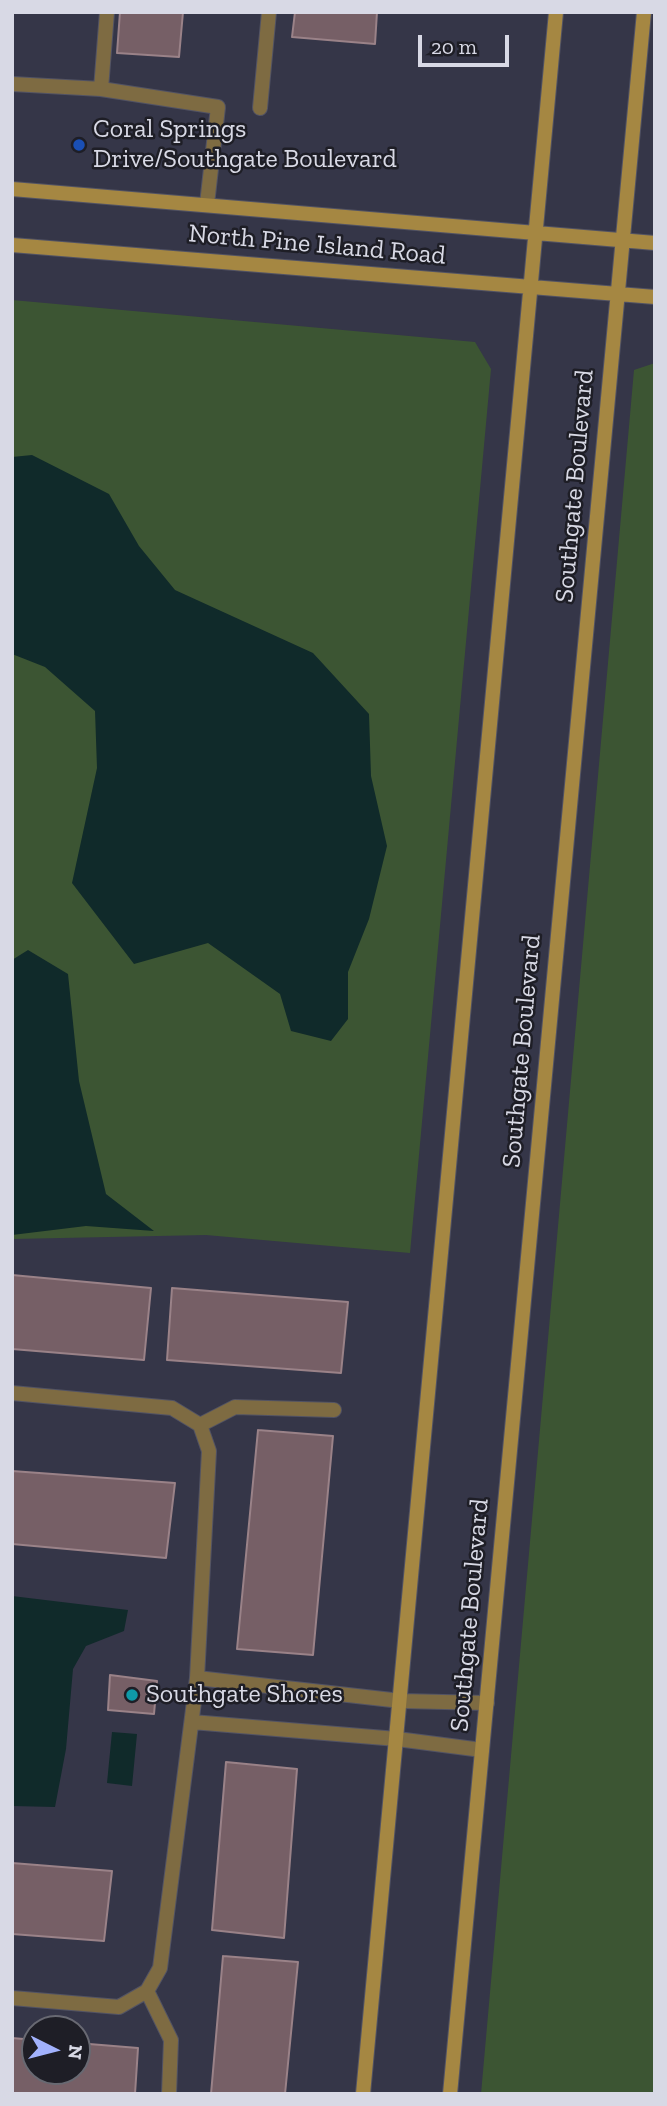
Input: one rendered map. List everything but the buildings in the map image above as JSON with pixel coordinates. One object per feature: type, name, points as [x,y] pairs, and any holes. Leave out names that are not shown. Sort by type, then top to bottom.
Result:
[{"type":"main road","points":[[363,2094],[556,12]]},
{"type":"main road","name":"Southgate Boulevard","points":[[450,2094],[645,12]]},
{"type":"main road","name":"North Pine Island Road","points":[[12,189],[655,243]]},
{"type":"main road","name":"North Pine Island Road","points":[[12,245],[655,297]]},
{"type":"street","points":[[101,89],[107,12]]},
{"type":"street","points":[[260,108],[269,12]]},
{"type":"street","points":[[12,84],[101,89],[218,107],[208,204]]},
{"type":"street","points":[[12,1393],[172,1408],[200,1425],[209,1451],[197,1678],[160,1968],[147,1991],[119,2007],[12,1998]]},
{"type":"street","points":[[200,1425],[235,1407],[334,1410]]},
{"type":"street","points":[[197,1678],[401,1701],[487,1703]]},
{"type":"street","points":[[192,1723],[482,1750]]},
{"type":"street","points":[[147,1991],[171,2040],[169,2094]]},
{"type":"green space","points":[[12,300],[475,342],[491,369],[410,1253],[206,1235],[12,1239]]},
{"type":"green space","points":[[655,363],[655,2094],[481,2094],[634,370]]},
{"type":"shaded area","points":[[32,455],[109,494],[139,546],[175,590],[313,653],[369,714],[371,776],[387,846],[369,919],[348,972],[348,1019],[331,1041],[291,1031],[280,994],[208,943],[134,964],[72,883],[97,768],[95,711],[45,667],[12,654],[12,457]]},
{"type":"shaded area","points":[[28,950],[68,974],[79,1081],[106,1194],[154,1231],[86,1226],[12,1235],[12,960]]},
{"type":"shaded area","points":[[12,1596],[128,1610],[124,1631],[86,1646],[73,1669],[66,1749],[55,1807],[12,1806]]},
{"type":"shaded area","points":[[112,1732],[137,1734],[132,1786],[107,1783]]},
{"type":"place","name":"Coral Springs Drive/Southgate Boulevard","points":[[79,145]]},
{"type":"place","name":"Southgate Shores","points":[[132,1695]]}]
